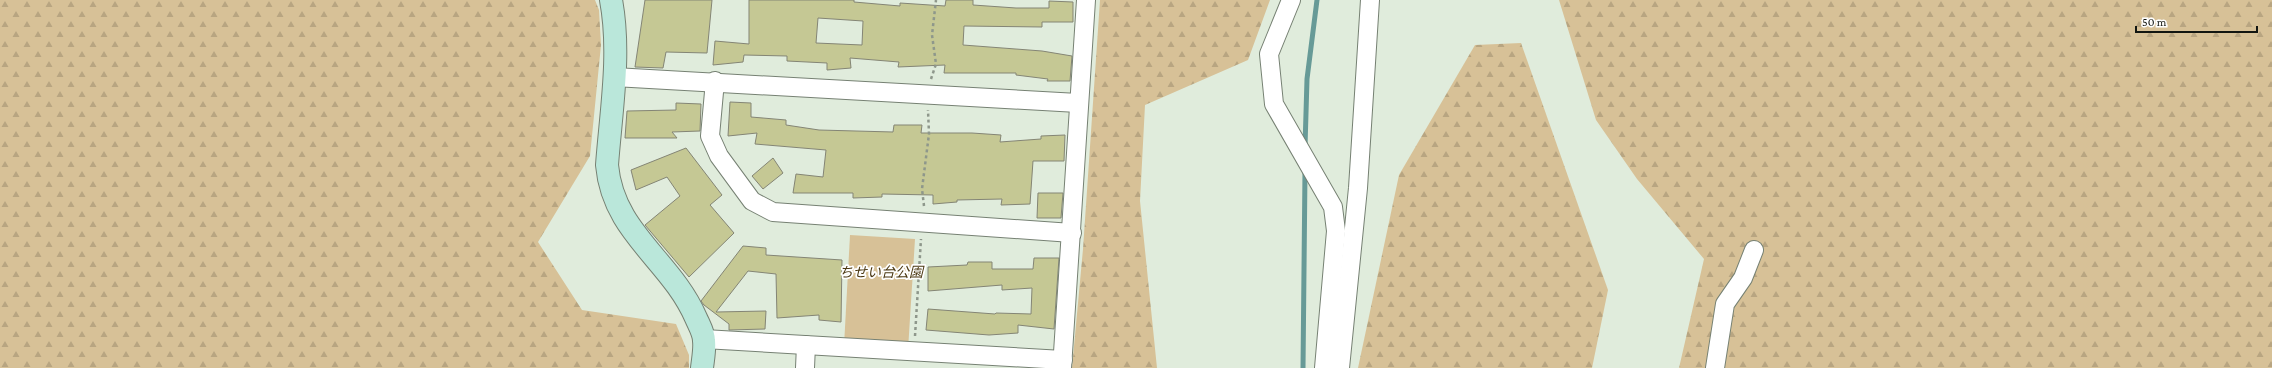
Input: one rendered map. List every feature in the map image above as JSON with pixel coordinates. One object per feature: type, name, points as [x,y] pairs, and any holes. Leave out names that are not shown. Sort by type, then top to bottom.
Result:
[{"type":"street","points":[[611,0],[614,18],[614,77],[608,164],[609,178],[616,203],[628,225],[682,289],[704,339],[702,368]]},
{"type":"street","points":[[704,339],[806,345],[922,358],[1062,364],[1072,233],[1078,103],[1086,0]]},
{"type":"street","points":[[1291,0],[1269,54],[1274,104],[1333,207],[1336,231],[1324,368]]},
{"type":"street","points":[[1340,368],[1358,188],[1370,0]]},
{"type":"street","points":[[614,77],[715,81],[1078,103]]},
{"type":"street","points":[[715,81],[710,136],[720,156],[752,201],[773,212],[1072,233]]},
{"type":"street","points":[[1715,368],[1725,304],[1743,278],[1754,250]]},
{"type":"street","points":[[805,368],[806,345]]},
{"type":"path","points":[[922,358],[922,222],[924,197],[922,189],[926,168],[926,146],[929,134],[928,109],[931,94],[931,75],[936,64],[932,35],[936,0]]},
{"type":"green space","points":[[0,0],[595,0],[599,10],[601,45],[590,156],[538,242],[582,310],[676,324],[689,355],[689,368],[0,368]]},
{"type":"green space","points":[[1100,0],[1270,0],[1248,60],[1145,105],[1140,201],[1157,368],[1072,368],[1083,249]]},
{"type":"green space","points":[[1559,0],[2272,0],[2272,368],[1679,368],[1704,259],[1637,179],[1596,120]]},
{"type":"green space","points":[[1521,43],[1608,290],[1592,368],[1358,368],[1399,175],[1475,45]]},
{"type":"green space","name":"ちせい台公園","points":[[850,235],[915,239],[908,350],[844,346]]},
{"type":"building","points":[[645,0],[712,0],[707,53],[666,52],[663,68],[635,67]]},
{"type":"building","points":[[749,0],[854,0],[854,2],[900,6],[900,3],[945,6],[946,0],[973,0],[973,5],[1016,8],[1049,8],[1049,1],[1073,2],[1073,22],[1042,22],[1042,27],[964,26],[963,45],[1042,51],[1072,56],[1070,81],[1047,81],[1048,79],[1016,75],[1016,73],[944,73],[945,65],[898,67],[899,62],[850,58],[851,68],[827,70],[827,63],[787,61],[787,56],[744,55],[743,62],[713,65],[715,41],[749,44]],"holes":[[[818,18],[863,21],[862,45],[816,43]]]},
{"type":"building","points":[[730,102],[751,103],[751,117],[786,120],[786,125],[819,130],[893,132],[894,125],[922,125],[921,133],[972,133],[1001,135],[1000,142],[1041,139],[1041,136],[1065,135],[1064,161],[1033,161],[1030,204],[1001,205],[1002,199],[957,200],[957,202],[933,204],[933,195],[882,194],[882,197],[853,198],[853,193],[793,193],[796,174],[823,177],[826,150],[755,144],[757,133],[728,136]]},
{"type":"building","points":[[676,103],[701,104],[700,131],[672,132],[677,138],[625,138],[627,111],[676,110]]},
{"type":"building","points":[[686,148],[722,195],[710,205],[734,233],[689,277],[645,225],[680,196],[667,177],[636,190],[631,170]]},
{"type":"building","points":[[773,158],[783,173],[763,189],[752,176]]},
{"type":"building","points":[[1038,193],[1063,193],[1061,218],[1037,218]]},
{"type":"building","points":[[743,246],[766,248],[766,255],[842,260],[841,322],[819,320],[819,315],[777,318],[776,274],[748,271],[716,312],[766,311],[765,329],[729,330],[729,324],[701,301]]},
{"type":"building","points":[[1034,258],[1059,258],[1054,329],[1018,325],[1018,333],[989,335],[926,330],[928,309],[995,314],[1031,314],[1032,288],[1002,290],[1002,285],[928,291],[928,267],[967,265],[968,262],[992,262],[992,269],[1033,269]]},
{"type":"waterway","points":[[1305,147],[1307,79],[1317,0]]},
{"type":"waterway","points":[[1303,368],[1305,171]]}]
